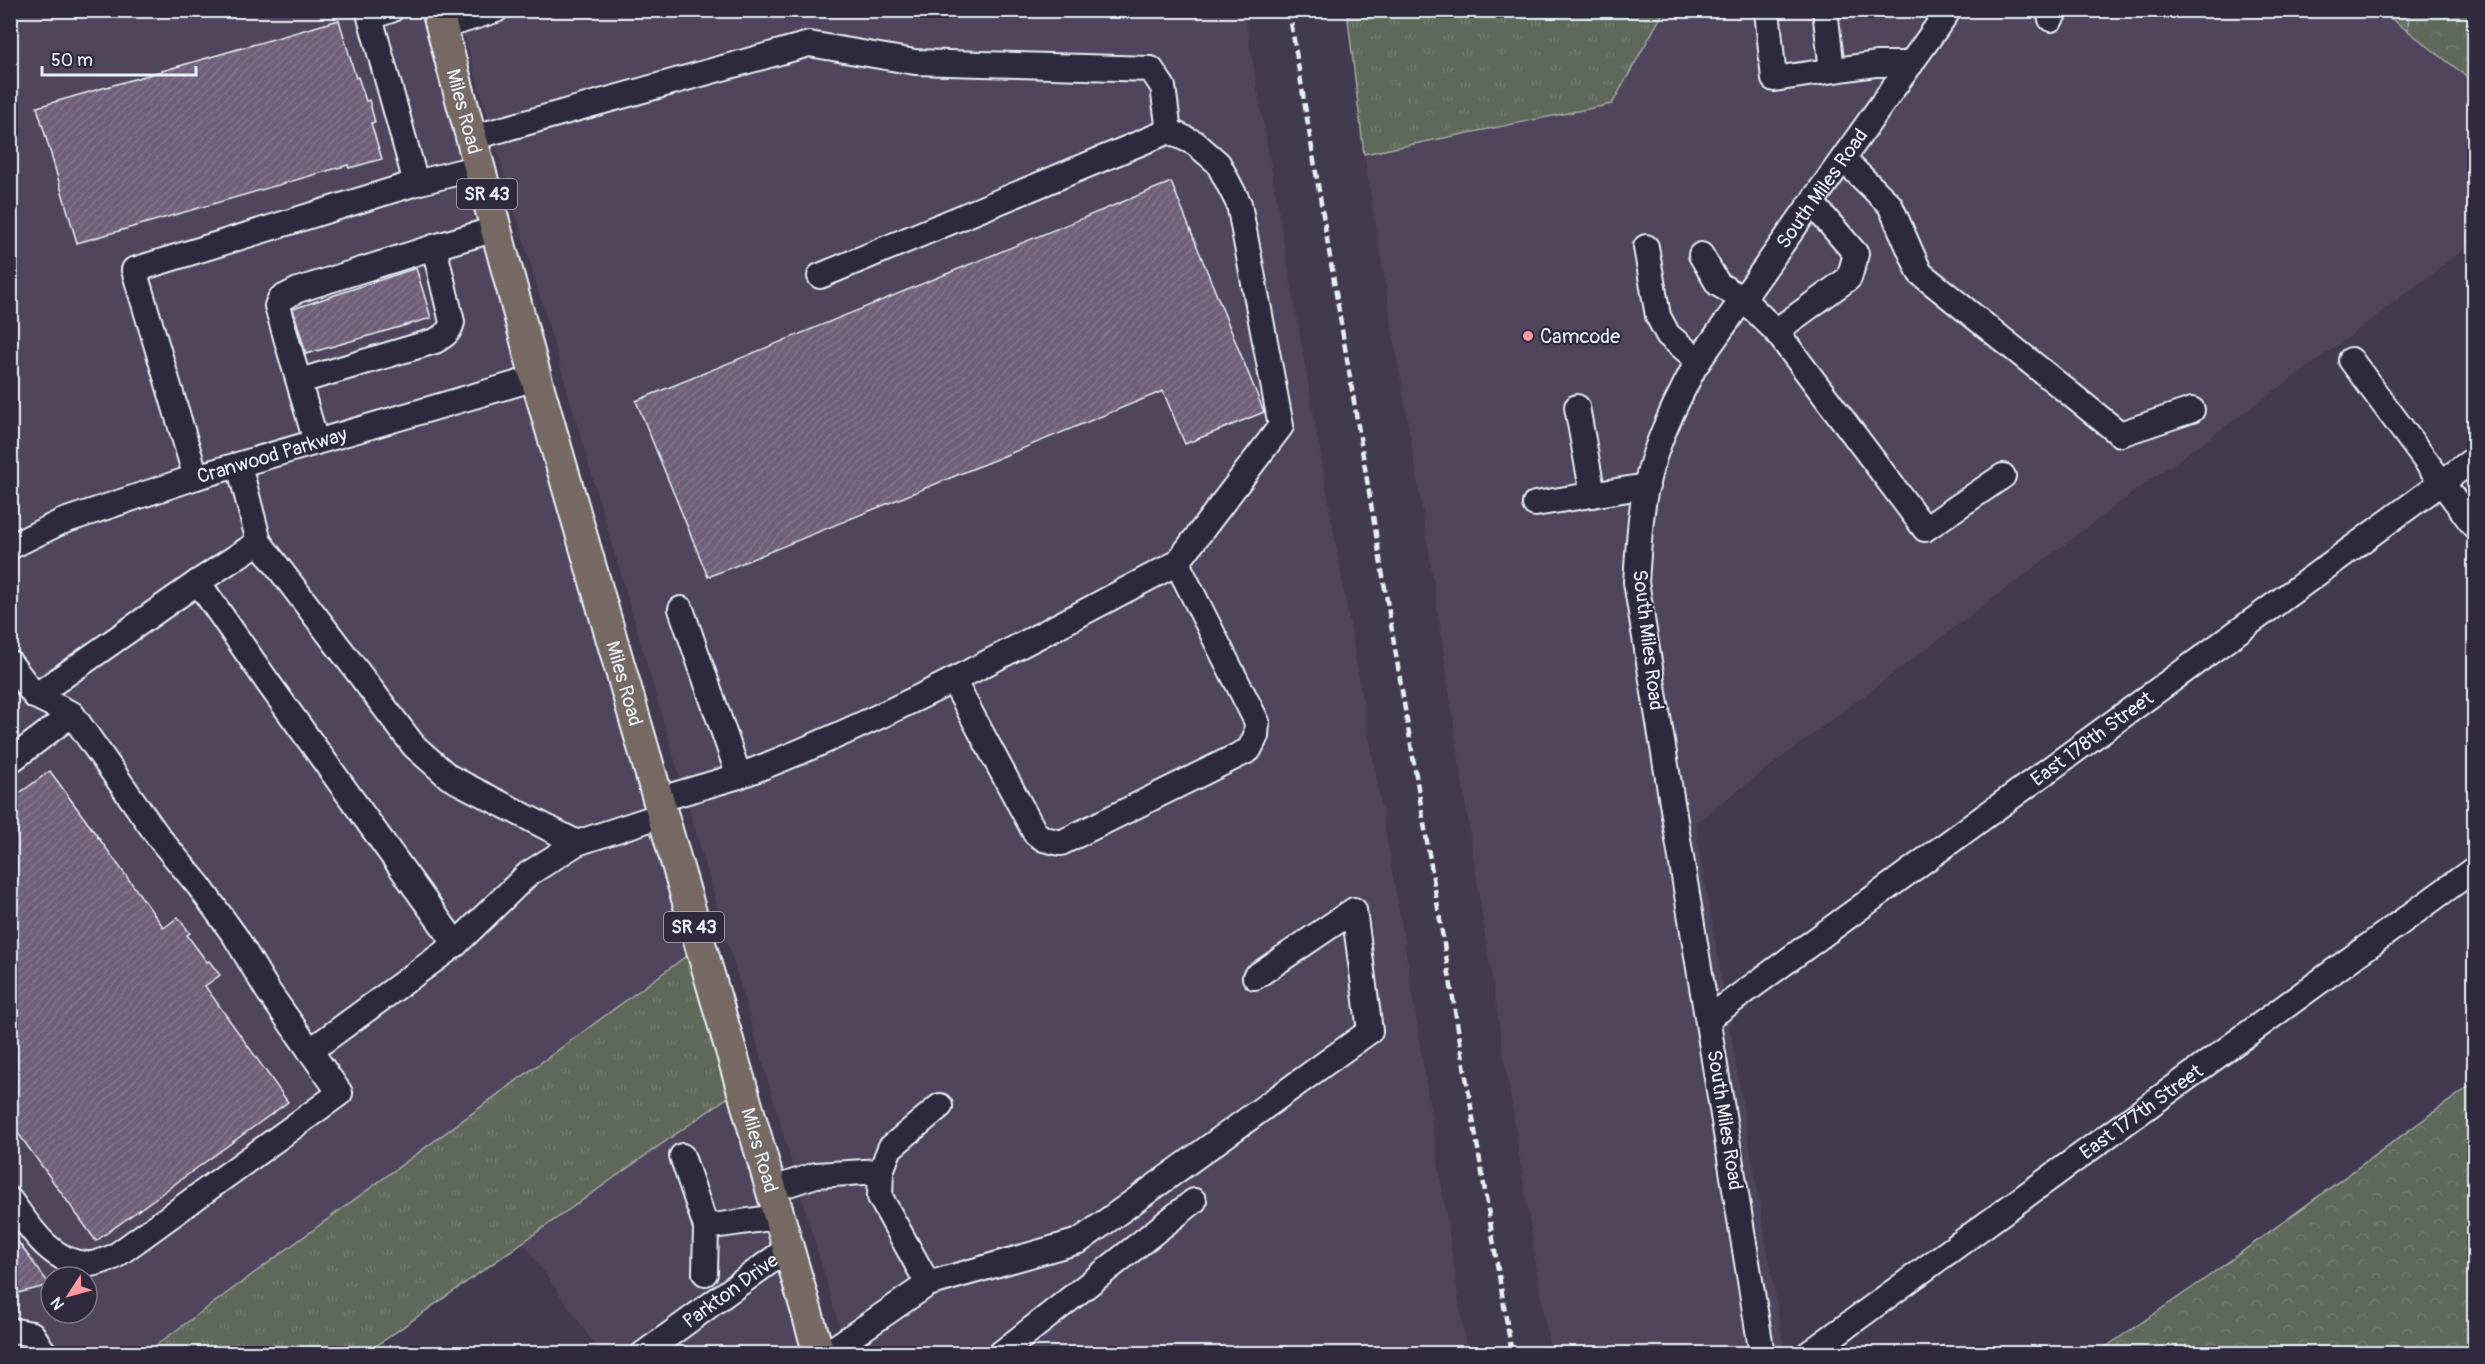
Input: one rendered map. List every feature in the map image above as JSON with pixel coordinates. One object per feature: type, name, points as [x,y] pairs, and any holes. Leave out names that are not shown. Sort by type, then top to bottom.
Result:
[{"type":"main road","name":"Miles Road","points":[[439,19],[536,378],[819,1353]]},
{"type":"street","points":[[392,10],[370,17],[416,183]]},
{"type":"street","points":[[439,19],[496,10]]},
{"type":"street","points":[[1767,10],[1774,79],[1876,64],[1911,64]]},
{"type":"street","points":[[1825,10],[1832,70]]},
{"type":"street","name":"South Miles Road","points":[[1762,1353],[1636,582],[1640,523],[1650,468],[1672,411],[1699,361],[1949,10]]},
{"type":"street","points":[[471,138],[809,44],[915,62],[1151,69],[1163,87],[1169,131]]},
{"type":"street","points":[[310,1051],[456,944],[528,874],[577,843],[855,727],[954,680],[1177,563],[1281,426],[1239,204],[1218,163],[1195,143],[1169,131],[820,276]]},
{"type":"street","points":[[1844,159],[1890,205],[1920,273],[2120,434],[2193,410]]},
{"type":"street","points":[[196,477],[134,270],[416,183],[479,167]]},
{"type":"street","points":[[1776,332],[1849,278],[1856,254],[1812,202]]},
{"type":"street","points":[[316,442],[277,306],[280,299],[298,290],[496,228]]},
{"type":"street","points":[[300,381],[435,341],[451,329],[452,322],[434,247]]},
{"type":"street","points":[[1646,247],[1658,316],[1668,335],[1699,361]]},
{"type":"street","points":[[1701,255],[1718,284],[1743,299],[1776,332],[1925,529],[2002,476]]},
{"type":"street","points":[[2351,360],[2475,526]]},
{"type":"street","name":"Cranwood Parkway","points":[[10,547],[62,522],[196,477],[536,378]]},
{"type":"street","points":[[1577,407],[1593,495]]},
{"type":"street","name":"East 178th Street","points":[[1708,1018],[2475,459]]},
{"type":"street","points":[[239,465],[259,542],[414,746],[449,777],[577,843]]},
{"type":"street","points":[[1534,504],[1647,486]]},
{"type":"street","points":[[35,696],[259,542]]},
{"type":"street","points":[[954,680],[1035,833],[1052,842],[1061,843],[1249,750],[1256,736],[1257,722],[1177,563]]},
{"type":"street","points":[[198,582],[256,667],[456,944]]},
{"type":"street","points":[[681,609],[739,776]]},
{"type":"street","points":[[10,663],[35,696],[72,714],[160,839],[199,886],[340,1093],[114,1257],[87,1264],[61,1257],[36,1236],[10,1200]]},
{"type":"street","points":[[10,761],[72,714]]},
{"type":"street","name":"East 177th Street","points":[[1808,1353],[2475,869]]},
{"type":"street","points":[[826,1353],[928,1284],[1079,1241],[1370,1031],[1354,910],[1255,977]]},
{"type":"street","points":[[928,1284],[880,1197],[881,1171],[890,1148],[940,1106]]},
{"type":"street","points":[[682,1156],[706,1227],[705,1274]]},
{"type":"street","points":[[706,1227],[774,1203],[816,1175],[881,1171]]},
{"type":"street","points":[[1000,1353],[1194,1201]]},
{"type":"street","name":"Parkton Drive","points":[[643,1353],[787,1249]]},
{"type":"street","points":[[10,1330],[32,1334],[45,1353]]},
{"type":"shaded area","points":[[10,11],[437,11],[700,946],[144,1353],[11,1353]]},
{"type":"shaded area","points":[[457,11],[1244,11],[1405,945],[1467,1353],[847,1353]]},
{"type":"shaded area","points":[[1664,11],[1901,11],[1917,17],[1946,38],[1966,11],[2381,11],[2474,82],[2474,242],[2326,354],[2142,486],[1695,823],[1785,1353],[1550,1353],[1474,863],[1429,552],[1364,154],[1612,104]]},
{"type":"shaded area","points":[[741,1088],[821,1353],[601,1353],[522,1241]]},
{"type":"green space","points":[[1347,10],[1664,11],[1612,104],[1364,154]]},
{"type":"green space","points":[[2381,11],[2409,11],[2408,31]]},
{"type":"green space","points":[[2409,11],[2474,11],[2474,82],[2408,31]]},
{"type":"green space","points":[[700,946],[741,1088],[366,1353],[144,1354]]},
{"type":"green space","points":[[2474,1083],[2474,1353],[2097,1353],[2202,1281]]},
{"type":"building","points":[[339,20],[356,78],[358,77],[366,101],[369,100],[375,122],[371,123],[382,159],[349,168],[348,165],[77,243],[37,107]]},
{"type":"building","points":[[1171,182],[1264,412],[1185,444],[1163,391],[708,577],[636,401]]},
{"type":"building","points":[[416,268],[431,318],[306,354],[293,309]]},
{"type":"building","points":[[50,771],[164,928],[178,917],[190,933],[187,935],[220,975],[205,986],[288,1102],[96,1241],[10,1122],[10,800]]},
{"type":"building","points":[[10,1231],[39,1270],[39,1288],[10,1295]]},
{"type":"railway","points":[[1289,10],[1512,1354]]},
{"type":"place","name":"Camcode","points":[[1528,336]]}]
